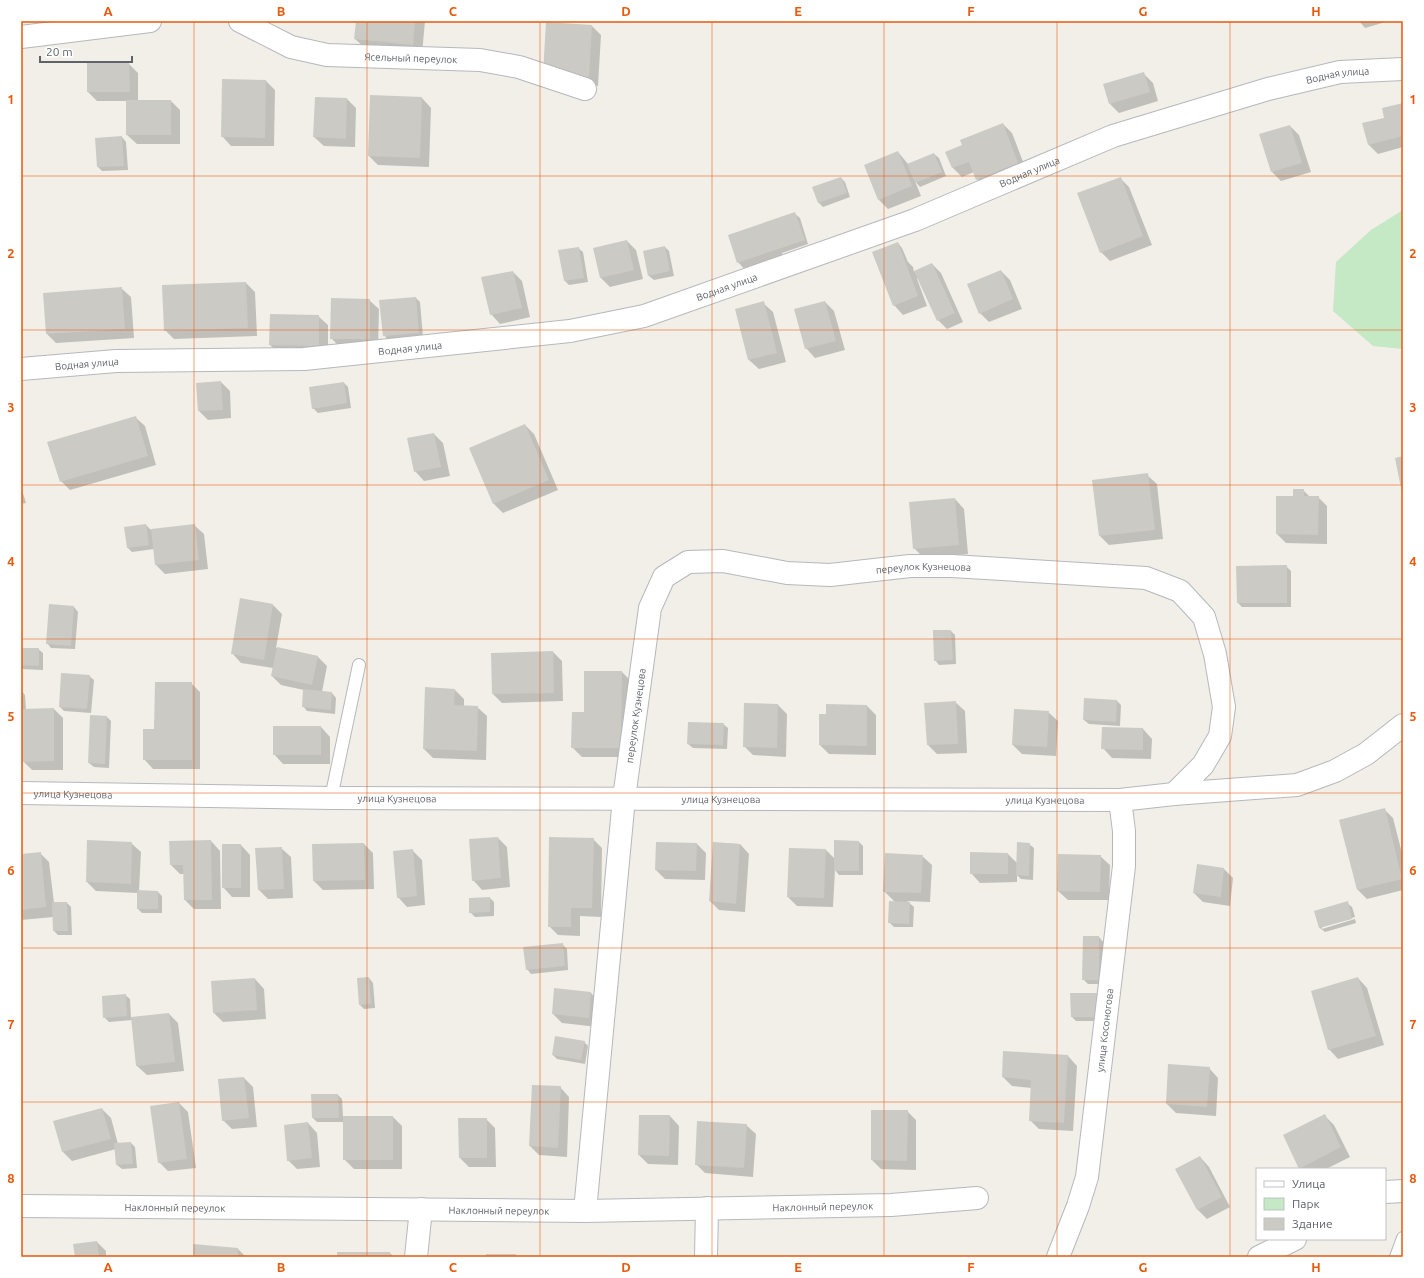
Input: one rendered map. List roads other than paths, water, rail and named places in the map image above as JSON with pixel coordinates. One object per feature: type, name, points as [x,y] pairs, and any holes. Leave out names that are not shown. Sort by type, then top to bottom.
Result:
[{"type":"street","name":"Ясельный переулок","points":[[240,21],[291,47],[327,55],[480,60],[519,67],[585,89]]},
{"type":"street","points":[[21,37],[134,22]]},
{"type":"street","name":"Водная улица","points":[[21,369],[116,361],[304,359],[570,331],[644,316],[915,220],[1113,136],[1268,89],[1340,72],[1403,69]]},
{"type":"street","name":"переулок Кузнецова","points":[[585,1210],[624,798],[650,608],[664,577],[688,562],[723,561],[787,573],[830,574],[910,566],[952,566],[1146,578],[1180,591],[1204,617],[1215,654],[1224,707],[1220,736],[1203,765],[1174,794]]},
{"type":"street","name":"улица Кузнецова","points":[[21,793],[332,798],[1120,800],[1174,794],[1297,785],[1335,771],[1366,754],[1403,725]]},
{"type":"street","name":"улица Косоногова","points":[[1058,1257],[1078,1206],[1087,1177],[1124,866],[1124,831],[1120,800]]},
{"type":"street","points":[[1386,1192],[1403,1191]]},
{"type":"street","name":"Наклонный переулок","points":[[21,1206],[585,1210],[891,1205],[977,1198]]},
{"type":"street","points":[[706,1257],[707,1208]]},
{"type":"street","points":[[416,1257],[421,1209]]},
{"type":"street","points":[[1259,1257],[1293,1240]]},
{"type":"lane","points":[[332,798],[358,665]]},
{"type":"lane","points":[[1396,1257],[1403,1238]]}]
